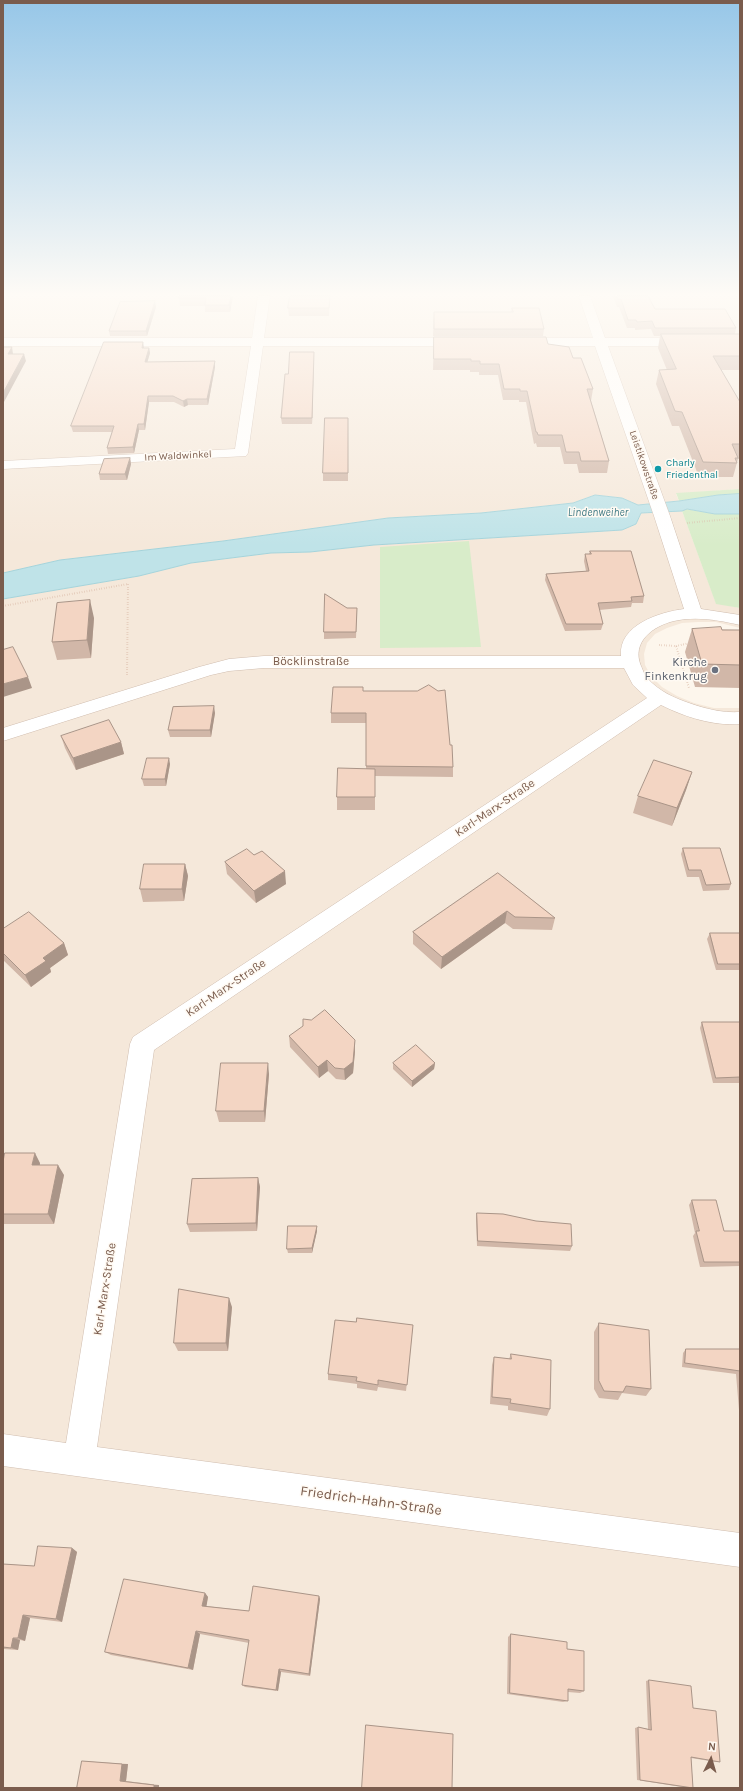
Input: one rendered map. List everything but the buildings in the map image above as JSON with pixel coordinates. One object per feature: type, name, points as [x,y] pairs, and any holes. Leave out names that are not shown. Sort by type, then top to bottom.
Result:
[{"type":"street","name":"Im Waldwinkel","points":[[3,465],[241,453],[251,380]]},
{"type":"street","name":"Leistikowstraße","points":[[613,380],[694,613]]},
{"type":"street","points":[[739,722],[696,714],[660,698],[639,681],[629,662],[631,643],[644,628],[665,617],[694,613],[720,615],[740,620]]},
{"type":"street","name":"Böcklinstraße","points":[[3,735],[127,695],[229,665],[264,662],[629,662]]},
{"type":"street","name":"Karl-Marx-Straße","points":[[79,1461],[142,1044],[660,698]]},
{"type":"street","name":"Friedrich-Hahn-Straße","points":[[3,1450],[740,1550]]},
{"type":"path","points":[[663,520],[740,518]]},
{"type":"path","points":[[3,606],[128,584],[127,695]]},
{"type":"path","points":[[631,643],[676,646],[691,643]]},
{"type":"path","points":[[676,646],[696,714]]},
{"type":"shaded area","points":[[3,380],[740,380],[740,489],[676,494],[679,501],[637,505],[622,498],[595,495],[573,503],[481,513],[388,518],[223,541],[60,560],[3,573]]},
{"type":"shaded area","points":[[682,511],[716,603],[740,608],[740,628],[716,622],[682,623],[655,634],[647,643],[644,654],[645,665],[651,676],[662,687],[677,696],[694,703],[714,708],[740,708],[740,1788],[3,1788],[3,599],[139,576],[191,563],[271,553],[310,552],[374,545],[622,530],[636,524],[641,513]]},
{"type":"green space","points":[[740,489],[740,494],[718,495],[679,501],[676,493]]},
{"type":"green space","points":[[686,509],[715,514],[740,514],[740,608],[716,604],[682,511]]},
{"type":"green space","points":[[469,541],[481,647],[380,648],[380,547]]},
{"type":"water","name":"Lindenweiher","points":[[740,494],[740,514],[715,514],[687,509],[682,511],[641,513],[636,524],[622,530],[374,545],[310,552],[271,553],[191,563],[139,576],[3,599],[3,573],[60,560],[223,541],[388,518],[481,513],[573,503],[595,495],[622,498],[638,505],[718,495]]},
{"type":"place","name":"Charly Friedenthal","points":[[658,469]]},
{"type":"place","name":"Kirche Finkenkrug","points":[[715,670]]}]
